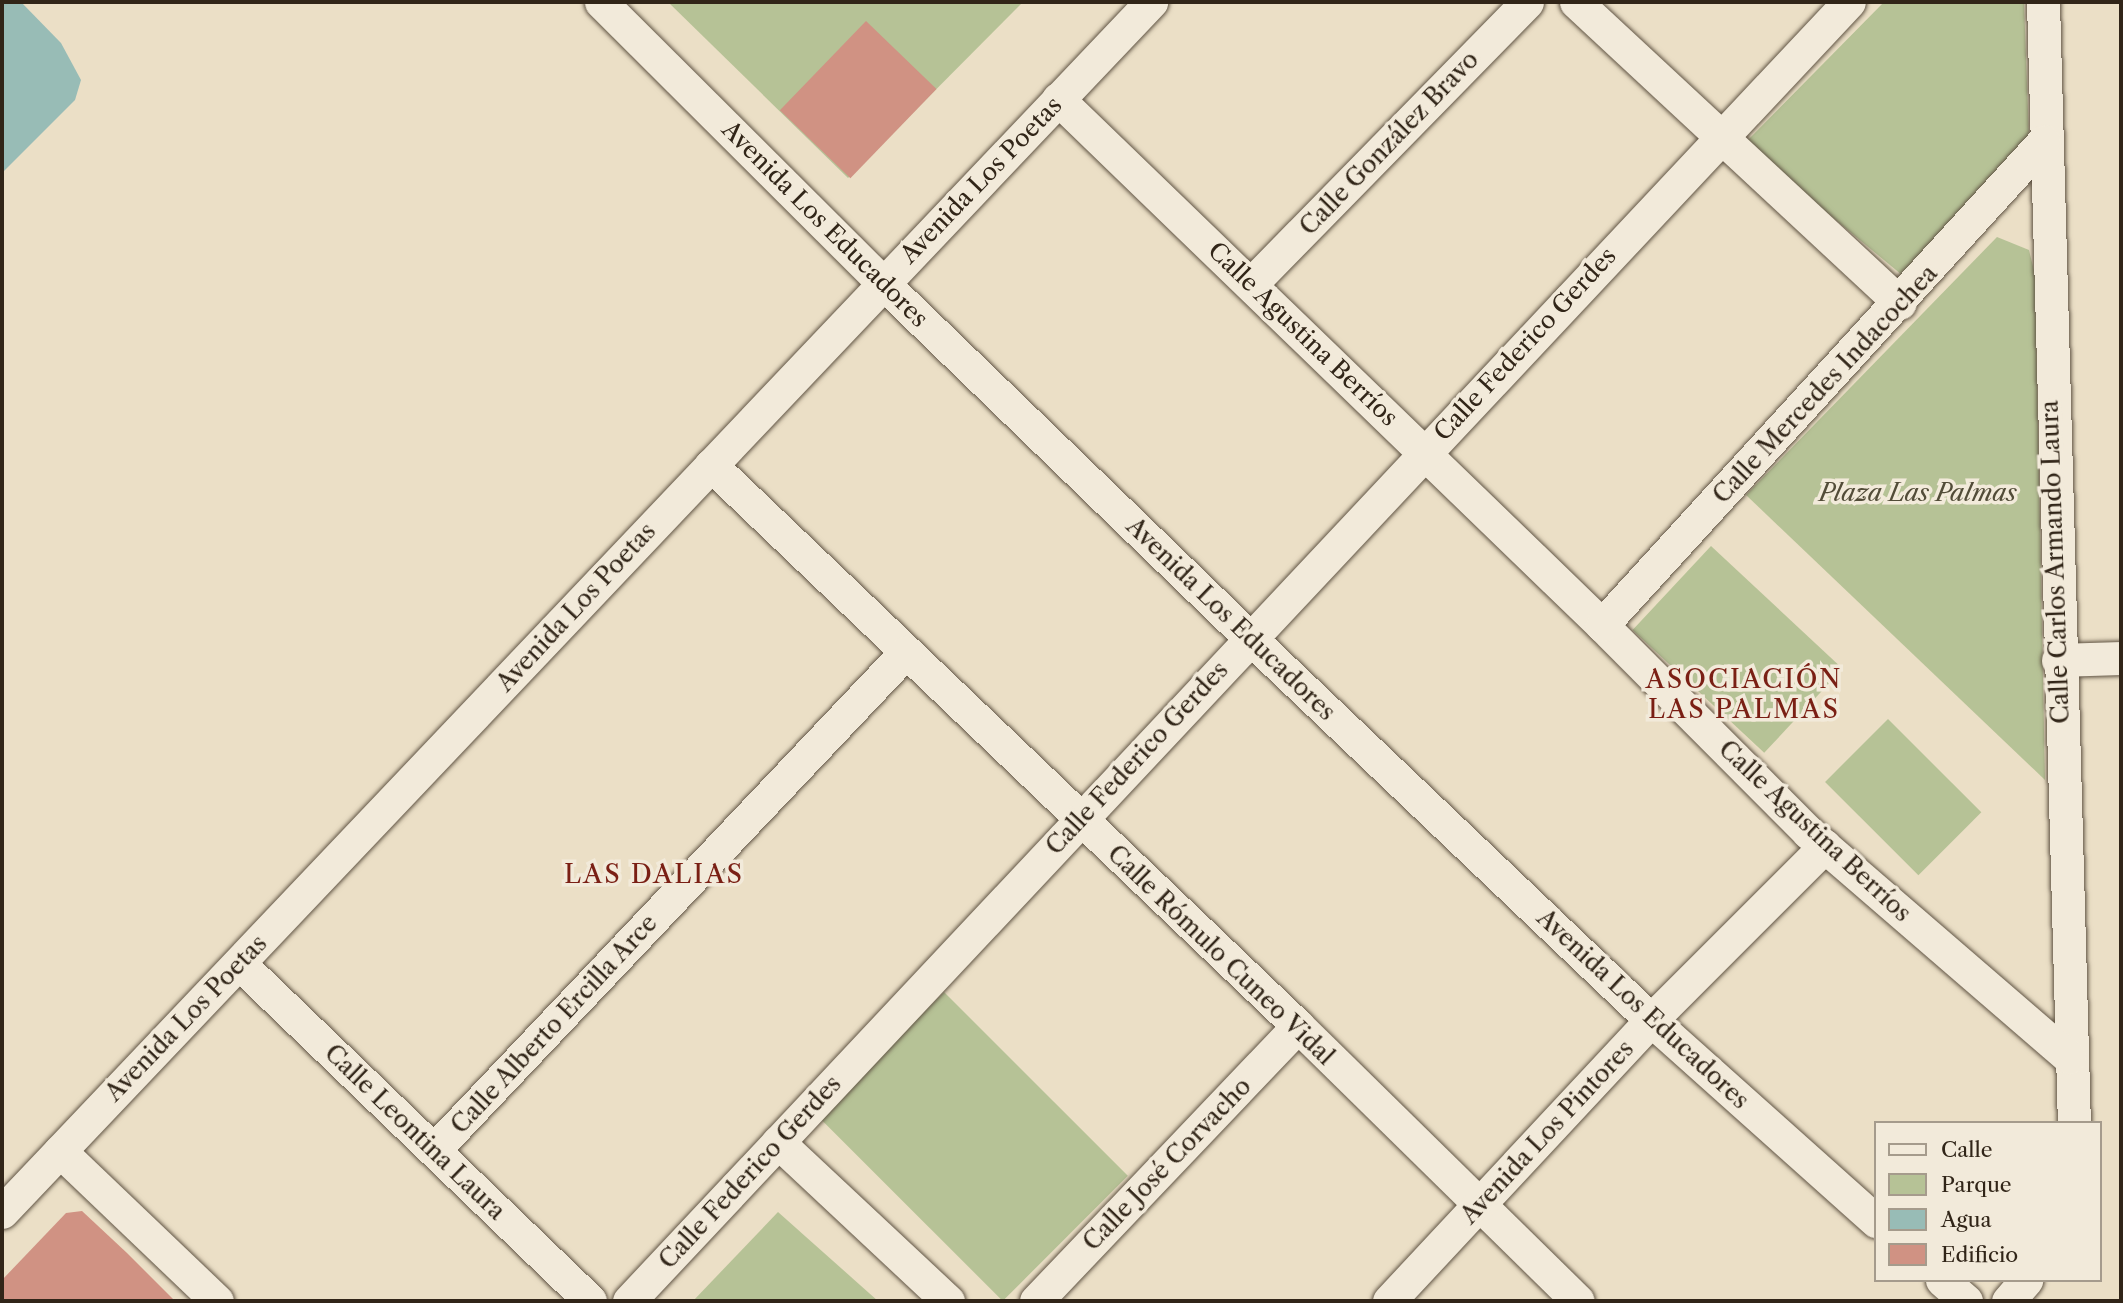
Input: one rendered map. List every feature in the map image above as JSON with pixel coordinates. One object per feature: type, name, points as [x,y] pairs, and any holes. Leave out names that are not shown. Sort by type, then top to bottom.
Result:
[{"type":"street","name":"Avenida Los Educadores","points":[[601,2],[883,283],[1249,637],[1650,1020],[1874,1219]]},
{"type":"street","name":"Avenida Los Poetas","points":[[2,1212],[1150,2]]},
{"type":"street","name":"Calle González Bravo","points":[[1252,283],[1527,2]]},
{"type":"street","points":[[1576,2],[1900,303]]},
{"type":"street","name":"Calle Federico Gerdes","points":[[629,1301],[1249,637],[1849,2]]},
{"type":"street","name":"Calle Carlos Armando Laura","points":[[2043,2],[2057,660],[2068,1057],[2074,1121]]},
{"type":"street","name":"Calle Agustina Berríos","points":[[1058,99],[1252,283],[1825,846],[2068,1057]]},
{"type":"street","name":"Calle Mercedes Indacochea","points":[[1602,625],[1900,303],[2045,141]]},
{"type":"street","name":"Calle Rómulo Cuneo Vidal","points":[[711,465],[1298,1026],[1578,1301]]},
{"type":"street","name":"Calle Alberto Ercilla Arce","points":[[434,1150],[905,653]]},
{"type":"street","points":[[2057,660],[2121,658]]},
{"type":"street","name":"Avenida Los Pintores","points":[[1390,1301],[1650,1020],[1825,846]]},
{"type":"street","name":"Calle Leontina Laura","points":[[239,963],[590,1301]]},
{"type":"street","name":"Calle José Corvacho","points":[[1035,1301],[1298,1026]]},
{"type":"street","points":[[778,1142],[948,1301]]},
{"type":"street","points":[[60,1151],[217,1301]]},
{"type":"street","points":[[1944,1282],[1966,1301]]},
{"type":"street","points":[[2008,1301],[2024,1282]]},
{"type":"green space","points":[[668,2],[1023,2],[848,178]]},
{"type":"green space","points":[[1884,2],[2024,2],[2029,138],[1902,275],[1744,144]]},
{"type":"green space","name":"Plaza Las Palmas","points":[[1997,237],[2029,250],[2035,275],[2045,780],[1746,495]]},
{"type":"green space","points":[[1711,546],[1843,669],[1764,753],[1633,630]]},
{"type":"green space","points":[[1888,719],[1981,812],[1918,875],[1825,782]]},
{"type":"green space","points":[[944,992],[1128,1176],[1003,1301],[819,1117]]},
{"type":"green space","points":[[778,1212],[878,1301],[693,1301]]},
{"type":"water","points":[[2,2],[21,2],[61,43],[81,80],[75,100],[2,173]]},
{"type":"building","points":[[866,21],[936,89],[850,178],[780,110]]},
{"type":"building","points":[[82,1211],[175,1301],[2,1301],[2,1280],[66,1213]]},
{"type":"district","name":"ASOCIACIÓN LAS PALMAS","points":[[1744,695]]},
{"type":"district","name":"LAS DALIAS","points":[[654,875]]}]
